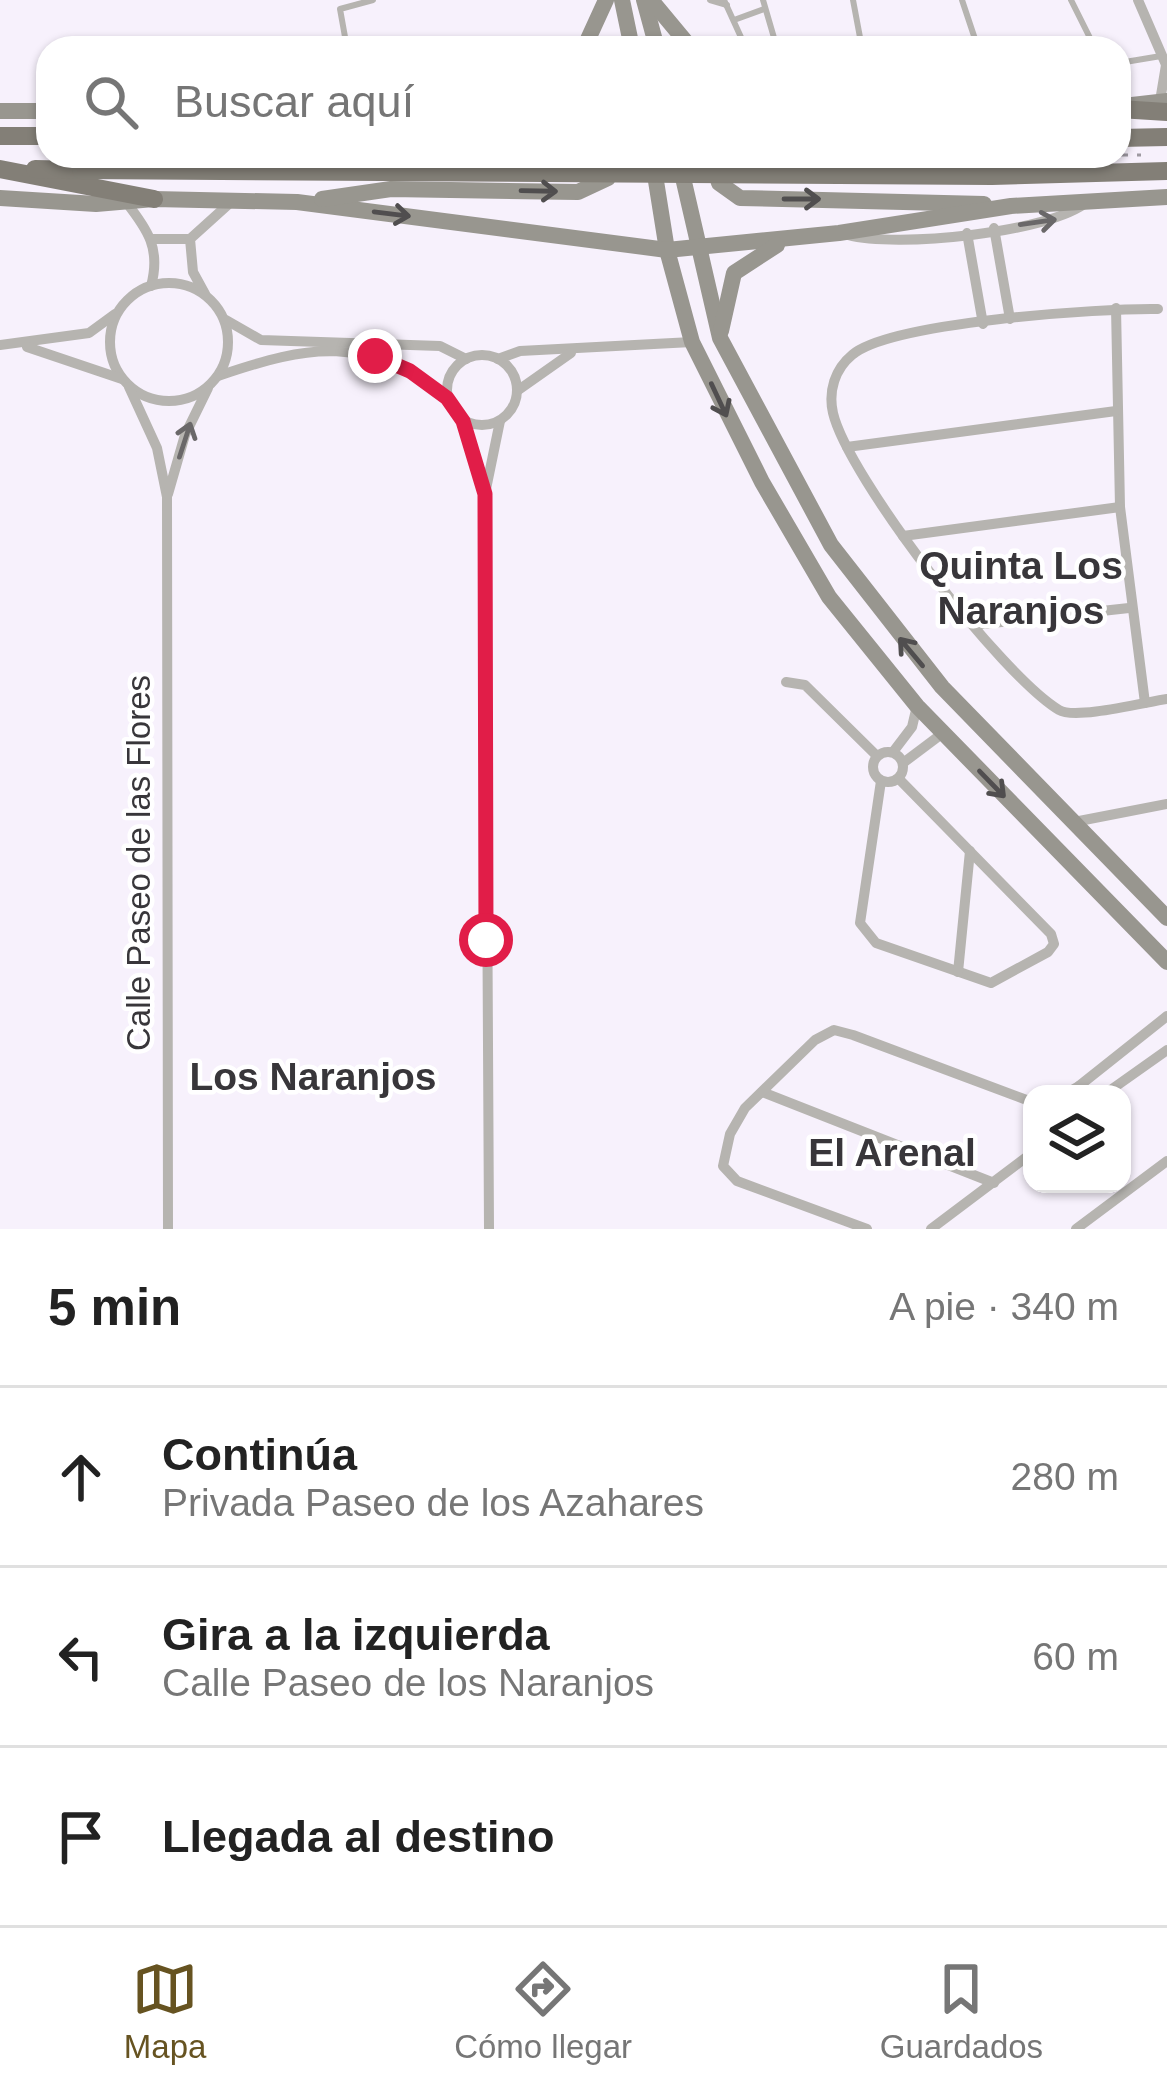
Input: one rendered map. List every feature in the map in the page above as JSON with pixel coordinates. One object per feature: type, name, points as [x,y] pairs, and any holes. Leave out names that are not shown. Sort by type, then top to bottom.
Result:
[{"type":"main road","points":[[1131,107],[1165,105]]},
{"type":"main road","points":[[0,136],[36,136]]},
{"type":"main road","points":[[1131,138],[1167,137]]},
{"type":"main road","points":[[0,169],[992,176],[1167,171]]},
{"type":"main road","points":[[0,169],[154,199]]},
{"type":"street","points":[[590,36],[606,0]]},
{"type":"street","points":[[622,0],[630,36]]},
{"type":"street","points":[[648,0],[655,36]]},
{"type":"street","points":[[648,0],[680,36]]},
{"type":"street","points":[[1138,0],[1165,62],[1165,105]]},
{"type":"street","points":[[0,111],[36,111]]},
{"type":"street","points":[[297,202],[391,189],[578,192],[608,178],[613,168]]},
{"type":"street","points":[[654,168],[667,250],[692,342],[762,482],[830,597],[917,706],[1167,962]]},
{"type":"street","points":[[682,168],[720,338],[786,466],[854,579],[942,687],[1167,918]]},
{"type":"street","points":[[715,168],[719,183],[740,198],[928,199],[1011,206]]},
{"type":"street","points":[[0,198],[297,202],[667,250],[839,232],[1011,206],[1167,197]]},
{"type":"street","points":[[153,239],[190,238],[234,200]]},
{"type":"street","points":[[126,202],[153,239],[156,260],[151,286]]},
{"type":"street","points":[[839,232],[882,239],[967,233],[1054,221],[1088,202]]},
{"type":"street","points":[[994,228],[1010,319]]},
{"type":"street","points":[[967,233],[983,324]]},
{"type":"street","points":[[720,338],[734,273],[770,247],[804,235]]},
{"type":"street","points":[[190,238],[193,272],[207,296],[223,318],[261,340],[440,346],[466,358],[692,342]]},
{"type":"street","points":[[973,264],[998,261]]},
{"type":"street","points":[[0,345],[89,333],[151,286],[170,283],[207,296]]},
{"type":"street","points":[[1116,308],[1120,507],[1129,608],[1145,703]]},
{"type":"street","points":[[1158,309],[1116,308],[1010,319],[901,337],[855,352],[834,379],[831,394],[847,447],[904,536],[974,625],[1061,712],[1167,699]]},
{"type":"street","points":[[118,312],[110,339],[126,383]]},
{"type":"street","points":[[213,381],[227,353],[223,318]]},
{"type":"street","points":[[19,345],[169,402],[294,352],[339,350],[394,362],[447,398],[463,421],[485,494]]},
{"type":"street","points":[[489,1229],[485,494],[500,421],[517,391],[574,351]]},
{"type":"street","points":[[447,398],[447,383],[466,358]]},
{"type":"street","points":[[498,358],[508,367],[517,391]]},
{"type":"street","name":"Calle Paseo de las Flores","points":[[167,497],[185,435],[213,381]]},
{"type":"street","name":"Calle Paseo de las Flores","points":[[126,383],[157,448],[167,497],[168,1229]]},
{"type":"street","points":[[847,447],[1116,410]]},
{"type":"street","points":[[463,421],[475,425],[500,421]]},
{"type":"street","points":[[904,536],[1120,507]]},
{"type":"street","points":[[830,597],[854,579]]},
{"type":"street","points":[[974,625],[1129,608]]},
{"type":"street","points":[[786,682],[805,685],[877,756]]},
{"type":"street","points":[[877,756],[893,752],[912,727],[917,706]]},
{"type":"street","points":[[899,779],[903,763],[944,733]]},
{"type":"street","points":[[893,752],[903,763]]},
{"type":"street","points":[[877,756],[873,772],[880,781],[860,922],[865,934],[876,943],[997,984],[1054,944],[899,779]]},
{"type":"street","points":[[880,781],[899,779]]},
{"type":"street","points":[[1074,822],[1167,804]]},
{"type":"street","points":[[958,972],[970,851]]},
{"type":"street","points":[[1112,907],[1134,884]]},
{"type":"street","points":[[1090,1085],[1167,1016]]},
{"type":"street","points":[[867,1229],[725,1172],[730,1134],[762,1092],[814,1040],[834,1030],[1023,1099]]},
{"type":"street","points":[[1118,1085],[1167,1050]]},
{"type":"street","points":[[762,1092],[994,1183]]},
{"type":"street","points":[[931,1229],[1023,1160]]},
{"type":"street","points":[[1076,1229],[1167,1161]]},
{"type":"lane","points":[[344,36],[340,9],[373,0]]},
{"type":"lane","points":[[710,0],[725,2],[740,36]]},
{"type":"lane","points":[[853,0],[860,36]]},
{"type":"lane","points":[[962,0],[974,36]]},
{"type":"lane","points":[[1071,0],[1089,36]]},
{"type":"lane","points":[[734,20],[764,4],[773,36]]},
{"type":"lane","points":[[1131,63],[1165,62]]},
{"type":"district","name":"Quinta Los Naranjos","points":[[1021,588]]},
{"type":"district","name":"Los Naranjos","points":[[313,1076]]},
{"type":"district","name":"El Arenal","points":[[892,1152]]},
{"type":"route","points":[[375,356],[410,371],[447,398],[463,421],[485,494],[486,940]]}]
